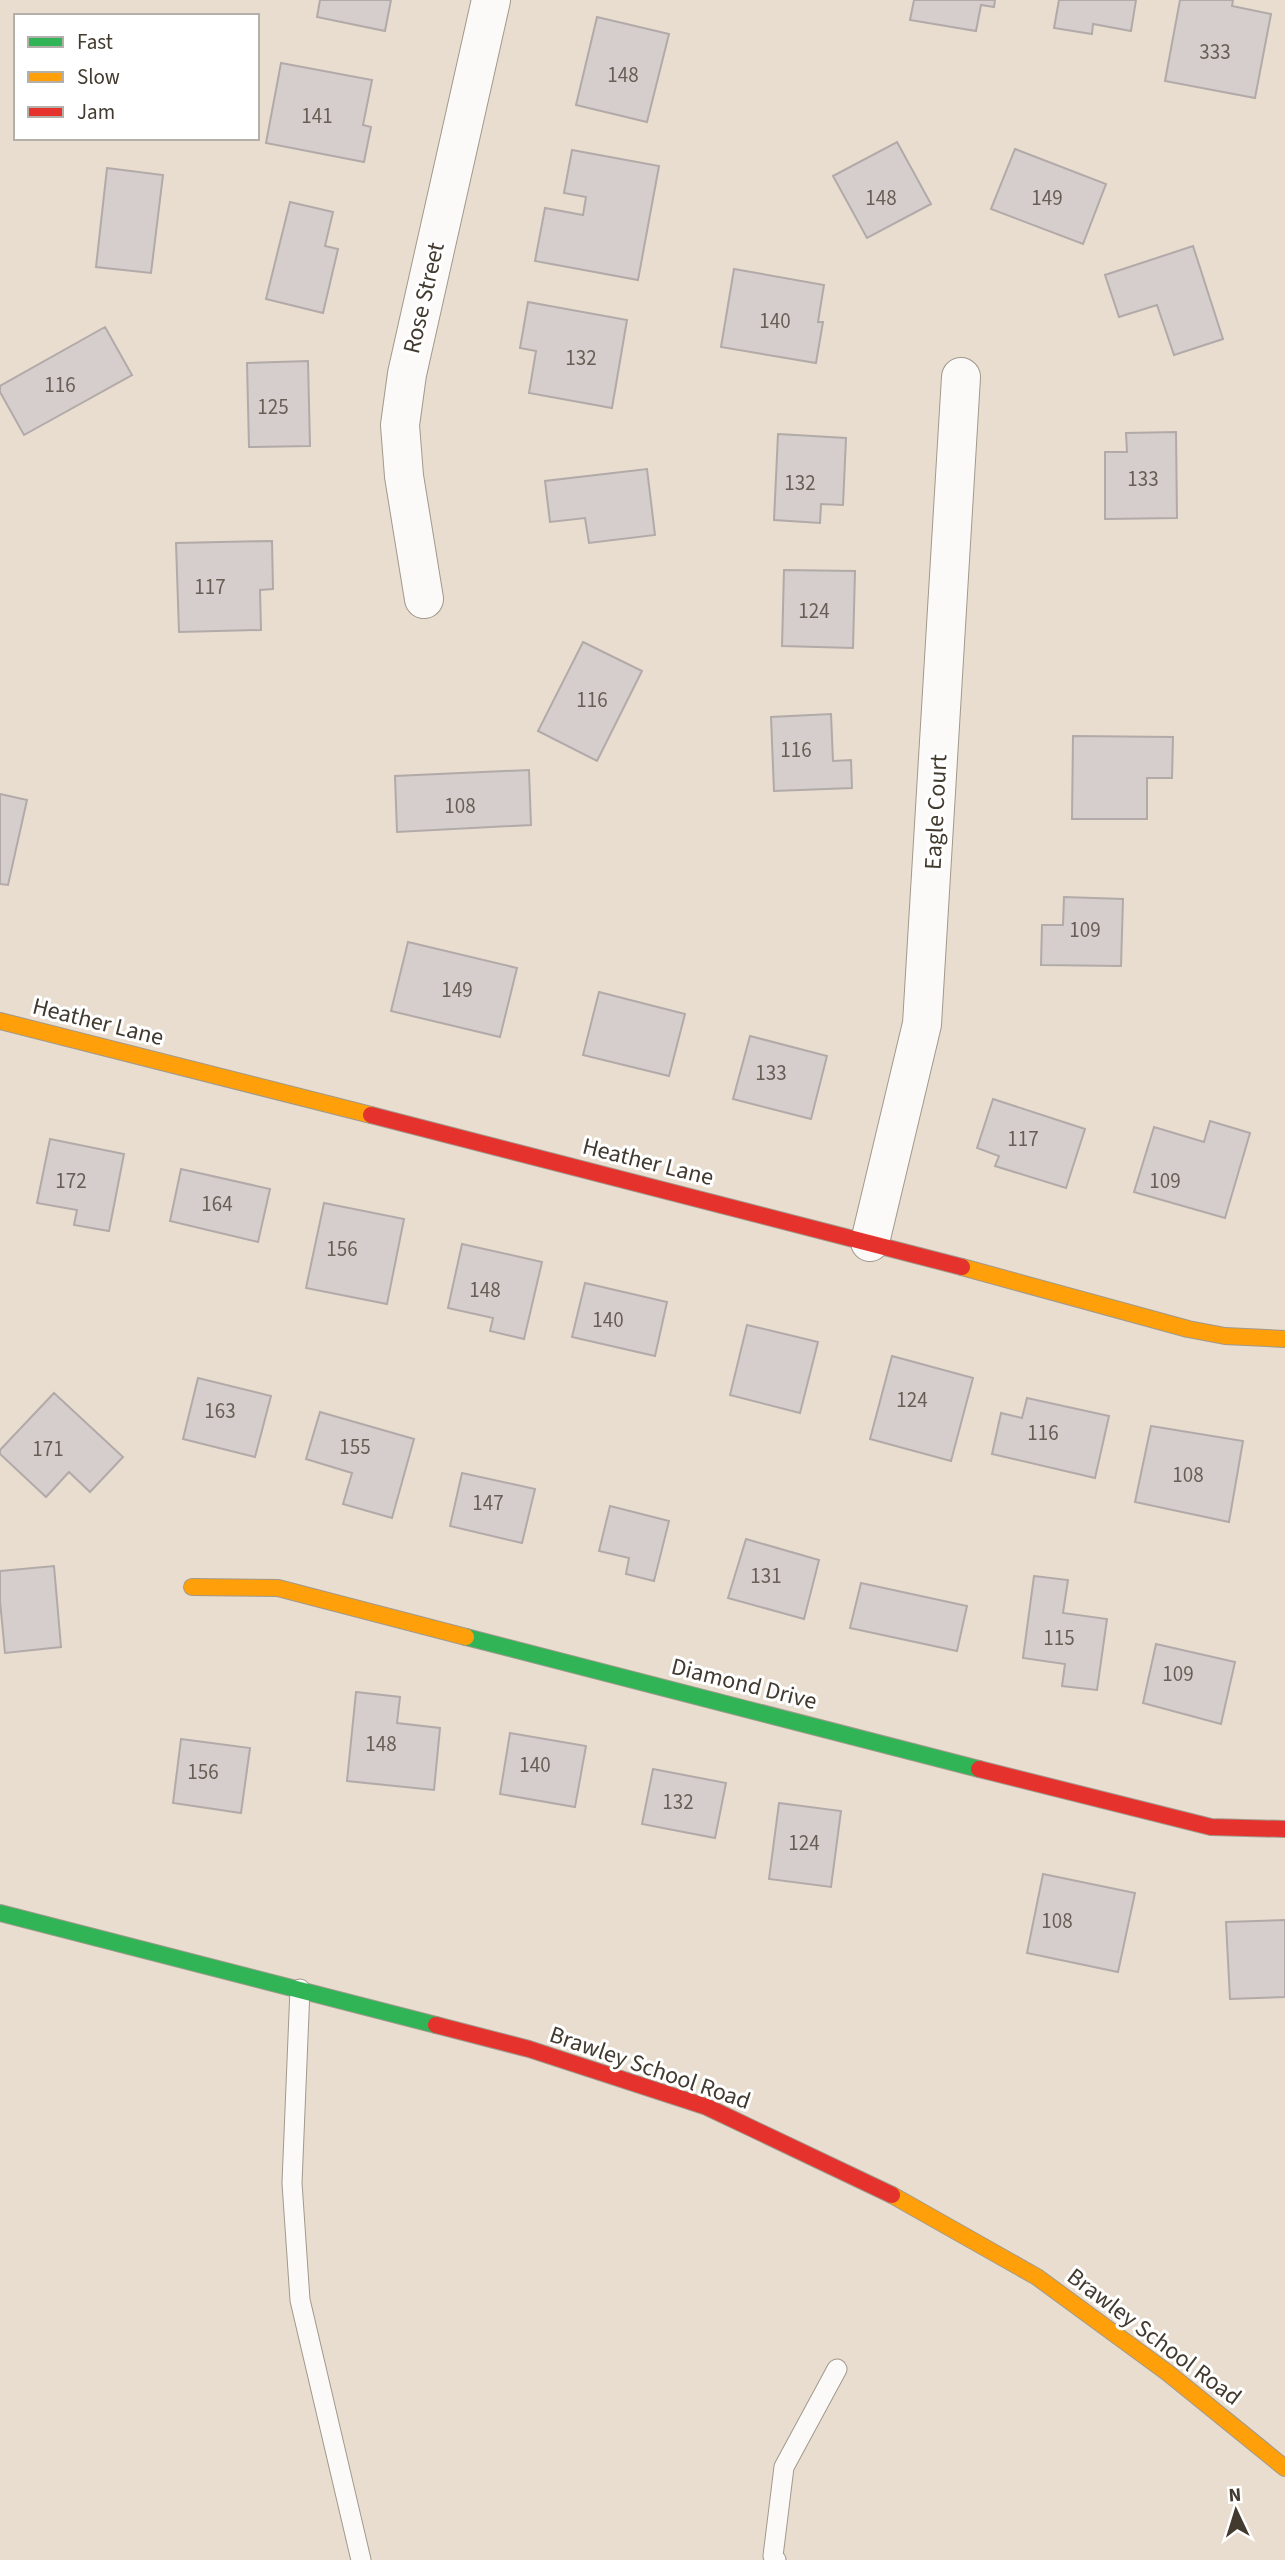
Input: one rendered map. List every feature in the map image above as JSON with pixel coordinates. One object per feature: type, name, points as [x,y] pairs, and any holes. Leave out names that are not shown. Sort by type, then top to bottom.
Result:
[{"type":"street","name":"Rose Street","points":[[424,600],[404,476],[400,425],[407,374],[491,0]]},
{"type":"street","name":"Eagle Court","points":[[870,1242],[922,1024],[961,377]]},
{"type":"street","name":"Heather Lane","points":[[0,1021],[870,1242],[1188,1329],[1225,1336],[1285,1339]]},
{"type":"street","name":"Diamond Drive","points":[[192,1587],[278,1588],[1173,1819],[1211,1827],[1285,1829]]},
{"type":"street","name":"Brawley School Road","points":[[0,1913],[541,2053],[707,2107],[800,2149],[914,2206],[1037,2277],[1168,2372],[1285,2468]]},
{"type":"lane","points":[[300,1989],[292,2183],[300,2300],[361,2560]]},
{"type":"lane","points":[[776,2560],[773,2556],[784,2467],[837,2369]]},
{"type":"building","points":[[320,0],[391,0],[385,31],[317,17]]},
{"type":"building","points":[[914,0],[995,0],[994,7],[981,5],[976,31],[910,20]]},
{"type":"building","points":[[1059,0],[1136,0],[1131,31],[1093,24],[1092,34],[1054,28]]},
{"type":"building","points":[[1180,0],[1233,0],[1232,6],[1271,14],[1255,98],[1165,81]]},
{"type":"building","points":[[597,17],[669,34],[647,122],[576,105]]},
{"type":"building","points":[[281,63],[372,80],[363,125],[371,127],[364,162],[266,143]]},
{"type":"building","points":[[897,142],[931,204],[867,238],[833,176]]},
{"type":"building","points":[[1015,149],[1106,184],[1083,244],[991,209]]},
{"type":"building","points":[[572,150],[659,166],[638,280],[535,261],[545,208],[583,215],[586,197],[564,193]]},
{"type":"building","points":[[107,168],[163,175],[151,273],[96,267]]},
{"type":"building","points":[[290,202],[333,212],[325,246],[338,249],[323,313],[266,299]]},
{"type":"building","points":[[1193,246],[1223,339],[1174,355],[1157,305],[1119,317],[1105,275]]},
{"type":"building","points":[[734,269],[824,285],[818,322],[823,322],[816,363],[721,347]]},
{"type":"building","points":[[528,302],[627,320],[612,408],[529,393],[536,351],[520,348]]},
{"type":"building","points":[[105,327],[132,375],[24,435],[0,392],[0,386]]},
{"type":"building","points":[[308,361],[310,446],[249,447],[247,363]]},
{"type":"building","points":[[1176,432],[1177,518],[1105,519],[1105,452],[1127,452],[1126,433]]},
{"type":"building","points":[[778,434],[846,438],[843,505],[821,504],[820,523],[774,520]]},
{"type":"building","points":[[647,469],[655,535],[589,543],[585,518],[550,522],[545,481]]},
{"type":"building","points":[[272,541],[273,589],[260,590],[261,630],[179,632],[176,543]]},
{"type":"building","points":[[784,570],[855,571],[853,648],[782,646]]},
{"type":"building","points":[[583,642],[642,671],[597,761],[538,731]]},
{"type":"building","points":[[831,714],[833,761],[851,760],[852,788],[774,791],[771,717]]},
{"type":"building","points":[[1073,736],[1173,737],[1172,778],[1147,778],[1147,819],[1072,819]]},
{"type":"building","points":[[529,770],[531,825],[397,832],[395,776]]},
{"type":"building","points":[[0,794],[27,800],[8,885],[0,884]]},
{"type":"building","points":[[1064,897],[1123,899],[1121,966],[1041,965],[1042,925],[1063,925]]},
{"type":"building","points":[[408,942],[517,968],[500,1037],[391,1011]]},
{"type":"building","points":[[599,992],[685,1014],[669,1076],[583,1055]]},
{"type":"building","points":[[750,1036],[827,1056],[811,1119],[733,1099]]},
{"type":"building","points":[[993,1099],[1085,1129],[1066,1188],[995,1166],[999,1156],[977,1148]]},
{"type":"building","points":[[1210,1121],[1250,1133],[1225,1218],[1134,1192],[1154,1127],[1204,1142]]},
{"type":"building","points":[[50,1139],[124,1154],[109,1231],[74,1225],[77,1210],[37,1203]]},
{"type":"building","points":[[181,1169],[270,1189],[258,1242],[170,1221]]},
{"type":"building","points":[[324,1203],[404,1219],[387,1304],[306,1288]]},
{"type":"building","points":[[462,1244],[542,1262],[524,1339],[490,1331],[493,1318],[448,1308]]},
{"type":"building","points":[[585,1283],[667,1302],[655,1356],[572,1337]]},
{"type":"building","points":[[747,1325],[818,1342],[800,1413],[730,1395]]},
{"type":"building","points":[[892,1356],[973,1378],[951,1461],[870,1439]]},
{"type":"building","points":[[198,1378],[271,1396],[255,1457],[183,1439]]},
{"type":"building","points":[[54,1393],[123,1457],[90,1492],[69,1472],[46,1497],[0,1454],[0,1450]]},
{"type":"building","points":[[1027,1398],[1109,1416],[1095,1478],[992,1454],[1001,1413],[1022,1418]]},
{"type":"building","points":[[320,1412],[414,1439],[392,1518],[343,1504],[352,1473],[306,1459]]},
{"type":"building","points":[[1151,1426],[1243,1441],[1229,1522],[1135,1502]]},
{"type":"building","points":[[462,1473],[535,1489],[522,1543],[450,1526]]},
{"type":"building","points":[[610,1506],[669,1521],[654,1581],[626,1574],[629,1558],[599,1551]]},
{"type":"building","points":[[746,1539],[819,1560],[804,1619],[728,1598]]},
{"type":"building","points":[[54,1566],[61,1647],[5,1653],[0,1571]]},
{"type":"building","points":[[1034,1576],[1068,1580],[1063,1613],[1107,1619],[1097,1690],[1062,1686],[1065,1664],[1023,1658]]},
{"type":"building","points":[[861,1583],[967,1606],[957,1651],[850,1628]]},
{"type":"building","points":[[1156,1644],[1235,1662],[1221,1724],[1143,1703]]},
{"type":"building","points":[[356,1692],[400,1697],[397,1723],[440,1728],[434,1790],[347,1781]]},
{"type":"building","points":[[510,1733],[586,1746],[575,1807],[500,1794]]},
{"type":"building","points":[[181,1739],[250,1748],[241,1813],[173,1803]]},
{"type":"building","points":[[653,1769],[726,1783],[715,1838],[642,1824]]},
{"type":"building","points":[[779,1803],[841,1811],[831,1887],[769,1879]]},
{"type":"building","points":[[1043,1874],[1135,1893],[1118,1972],[1027,1953]]},
{"type":"building","points":[[1285,1920],[1285,1997],[1230,1999],[1226,1922]]},
{"type":"traffic: fast","points":[[466,1637],[979,1769]]},
{"type":"traffic: fast","points":[[0,1913],[436,2025]]},
{"type":"traffic: slow","points":[[0,1021],[371,1115]]},
{"type":"traffic: slow","points":[[962,1267],[1188,1329],[1225,1336],[1285,1339]]},
{"type":"traffic: slow","points":[[192,1587],[278,1588],[466,1637]]},
{"type":"traffic: slow","points":[[892,2195],[1037,2277],[1168,2373],[1285,2468]]},
{"type":"traffic: jam","points":[[371,1115],[962,1267]]},
{"type":"traffic: jam","points":[[979,1769],[1211,1827],[1285,1829]]},
{"type":"traffic: jam","points":[[436,2025],[529,2049],[707,2107],[892,2195]]}]
